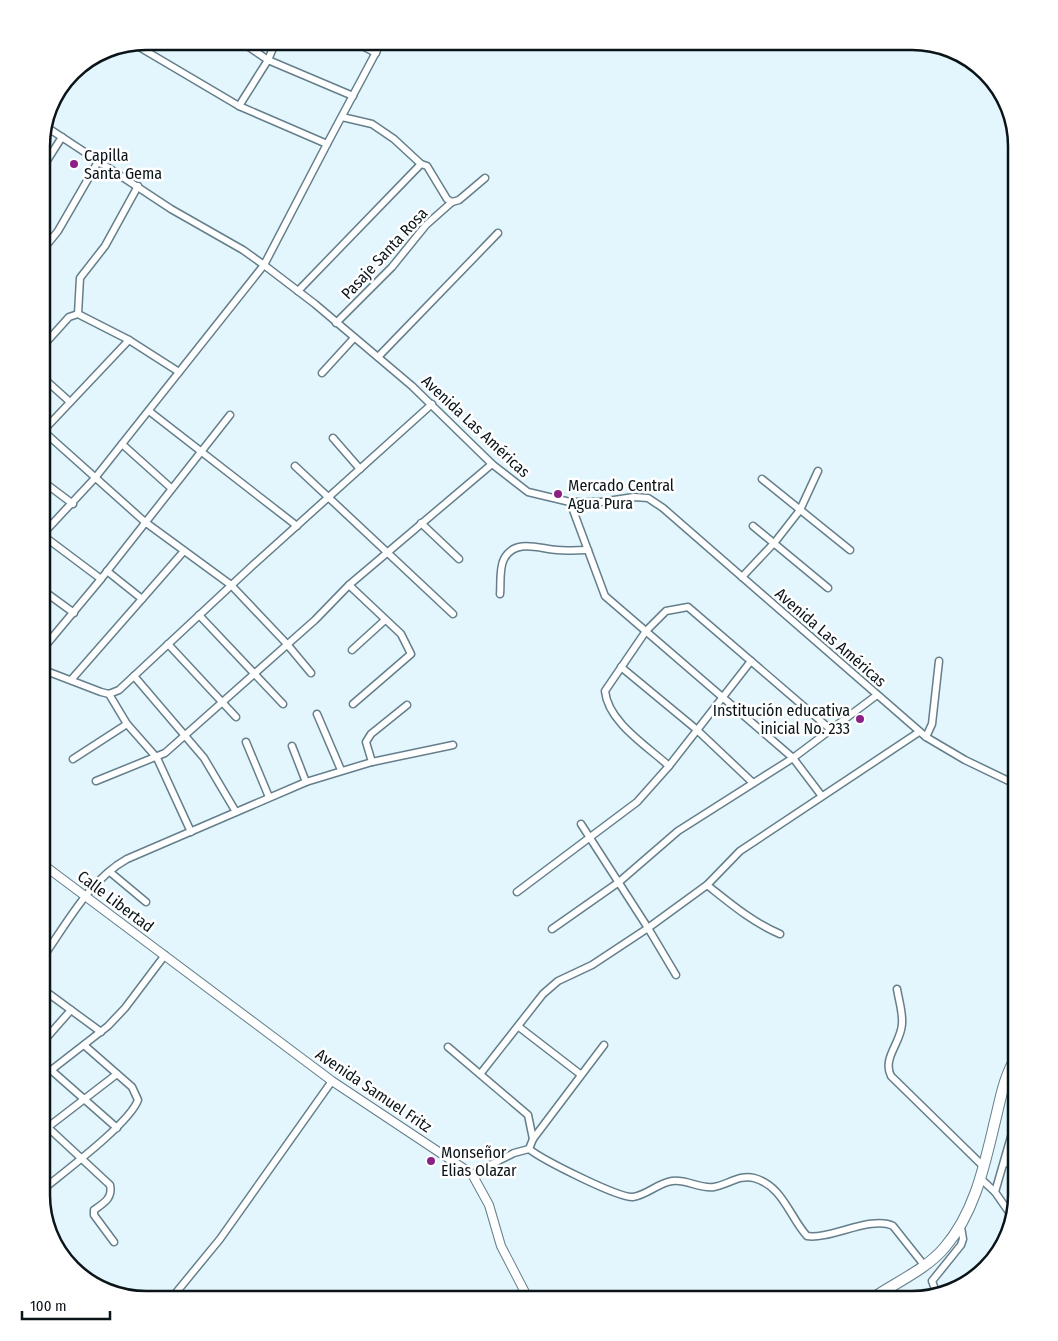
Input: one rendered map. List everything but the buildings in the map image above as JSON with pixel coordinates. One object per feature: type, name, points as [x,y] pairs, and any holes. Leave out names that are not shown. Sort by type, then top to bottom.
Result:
[{"type":"main road","points":[[884,1291],[924,1265],[944,1249],[961,1227],[984,1166],[1008,1074]]},
{"type":"street","points":[[144,50],[240,106],[327,144]]},
{"type":"street","points":[[253,50],[268,60],[353,96]]},
{"type":"street","points":[[240,106],[272,50]]},
{"type":"street","points":[[370,50],[376,53]]},
{"type":"street","points":[[50,527],[95,478],[264,264],[378,50]]},
{"type":"street","points":[[342,117],[372,124],[394,139],[421,164],[427,166],[447,199],[452,202]]},
{"type":"street","name":"Avenida Las Américas","points":[[51,130],[264,264],[378,357],[432,404],[492,464],[528,492],[570,502],[601,502],[634,497],[648,498],[663,508],[926,737],[965,760],[1008,781]]},
{"type":"street","points":[[50,157],[62,137]]},
{"type":"street","points":[[50,242],[99,160]]},
{"type":"street","points":[[298,291],[421,164]]},
{"type":"street","name":"Pasaje Santa Rosa","points":[[336,323],[392,267],[426,225],[452,202],[459,200],[485,178]]},
{"type":"street","points":[[78,314],[80,278],[105,246],[138,186]]},
{"type":"street","points":[[378,357],[498,233]]},
{"type":"street","points":[[50,339],[69,317],[78,314],[130,340],[179,372]]},
{"type":"street","points":[[322,373],[354,338]]},
{"type":"street","points":[[50,423],[130,340]]},
{"type":"street","points":[[50,383],[70,402]]},
{"type":"street","points":[[109,694],[119,690],[432,404]]},
{"type":"street","points":[[149,410],[297,526]]},
{"type":"street","points":[[50,639],[74,613],[230,415]]},
{"type":"street","points":[[50,438],[145,522],[231,586],[286,643],[311,673]]},
{"type":"street","points":[[333,438],[360,469]]},
{"type":"street","points":[[122,444],[171,488]]},
{"type":"street","points":[[96,781],[157,758],[165,753],[286,643],[315,620],[349,585],[492,464]]},
{"type":"street","points":[[295,466],[453,614]]},
{"type":"street","points":[[742,577],[775,542],[800,510],[818,472]]},
{"type":"street","points":[[762,479],[850,550]]},
{"type":"street","points":[[50,487],[73,504]]},
{"type":"street","points":[[570,502],[605,596],[793,758],[821,795]]},
{"type":"street","points":[[421,523],[458,559]]},
{"type":"street","points":[[753,526],[775,542],[828,588]]},
{"type":"street","points":[[50,541],[101,579]]},
{"type":"street","points":[[500,594],[504,559],[512,550],[522,546],[533,546],[555,550],[588,550]]},
{"type":"street","points":[[71,680],[184,551]]},
{"type":"street","points":[[107,572],[142,599]]},
{"type":"street","points":[[349,585],[401,634],[411,654],[354,704]]},
{"type":"street","points":[[50,595],[74,613]]},
{"type":"street","points":[[669,766],[611,713],[605,691],[646,631],[666,612],[688,607],[830,729]]},
{"type":"street","points":[[199,615],[283,704]]},
{"type":"street","points":[[352,650],[385,620]]},
{"type":"street","points":[[168,644],[236,717]]},
{"type":"street","points":[[926,737],[932,724],[939,660]]},
{"type":"street","points":[[517,892],[637,802],[669,766],[751,661]]},
{"type":"street","points":[[621,667],[696,729],[752,782]]},
{"type":"street","points":[[50,672],[109,694],[127,724],[157,758],[191,832]]},
{"type":"street","points":[[134,676],[186,734],[204,758],[236,812]]},
{"type":"street","points":[[552,929],[619,882],[678,831],[752,782],[793,758],[877,695]]},
{"type":"street","points":[[372,762],[366,742],[370,734],[407,705]]},
{"type":"street","points":[[317,714],[341,770]]},
{"type":"street","points":[[73,758],[127,724]]},
{"type":"street","points":[[481,1073],[543,994],[558,981],[592,965],[648,928],[707,885],[740,851],[821,795],[920,732]]},
{"type":"street","points":[[246,742],[269,797]]},
{"type":"street","points":[[50,947],[86,896],[117,865],[127,859],[306,782],[372,762],[453,745]]},
{"type":"street","points":[[292,746],[306,782]]},
{"type":"street","points":[[581,824],[676,975]]},
{"type":"street","name":"Calle Libertad","points":[[50,871],[174,962]]},
{"type":"street","points":[[110,872],[146,902]]},
{"type":"street","points":[[707,885],[735,908],[762,926],[780,934]]},
{"type":"street","points":[[117,1128],[52,1070],[101,1032],[126,1008],[165,955]]},
{"type":"street","name":"Avenida Samuel Fritz","points":[[174,962],[332,1081],[472,1174],[489,1205],[501,1246],[524,1291]]},
{"type":"street","points":[[897,990],[902,1022],[890,1056],[888,1070],[891,1076],[984,1166]]},
{"type":"street","points":[[50,995],[101,1032]]},
{"type":"street","points":[[50,1034],[71,1010]]},
{"type":"street","points":[[519,1027],[580,1074]]},
{"type":"street","points":[[50,1184],[117,1128],[132,1112],[138,1100],[132,1087],[84,1044]]},
{"type":"street","points":[[472,1174],[498,1160],[529,1149],[533,1139],[580,1074],[604,1045]]},
{"type":"street","points":[[448,1047],[481,1073],[528,1115],[533,1139]]},
{"type":"street","points":[[50,1126],[117,1074]]},
{"type":"street","points":[[177,1291],[220,1239],[332,1081]]},
{"type":"street","points":[[50,1130],[110,1185],[112,1192],[109,1198],[94,1210],[94,1215],[114,1242]]},
{"type":"street","points":[[529,1149],[572,1173],[625,1196],[639,1195],[672,1181],[681,1181],[705,1188],[715,1187],[738,1178],[755,1178],[773,1188],[783,1198],[807,1236],[813,1237],[844,1228],[887,1222],[893,1226],[924,1265]]},
{"type":"street","points":[[995,1192],[1008,1149]]},
{"type":"street","points":[[1004,1164],[1008,1161]]},
{"type":"street","points":[[980,1178],[995,1192],[1007,1209]]},
{"type":"street","points":[[935,1288],[932,1281],[961,1245],[963,1239],[961,1227]]},
{"type":"place","name":"Capilla Santa Gema","points":[[74,164]]},
{"type":"place","name":"Mercado Central Agua Pura","points":[[558,494]]},
{"type":"place","name":"Institución educativa inicial No. 233","points":[[860,719]]},
{"type":"place","name":"Monseñor Elias Olazar","points":[[431,1161]]}]
